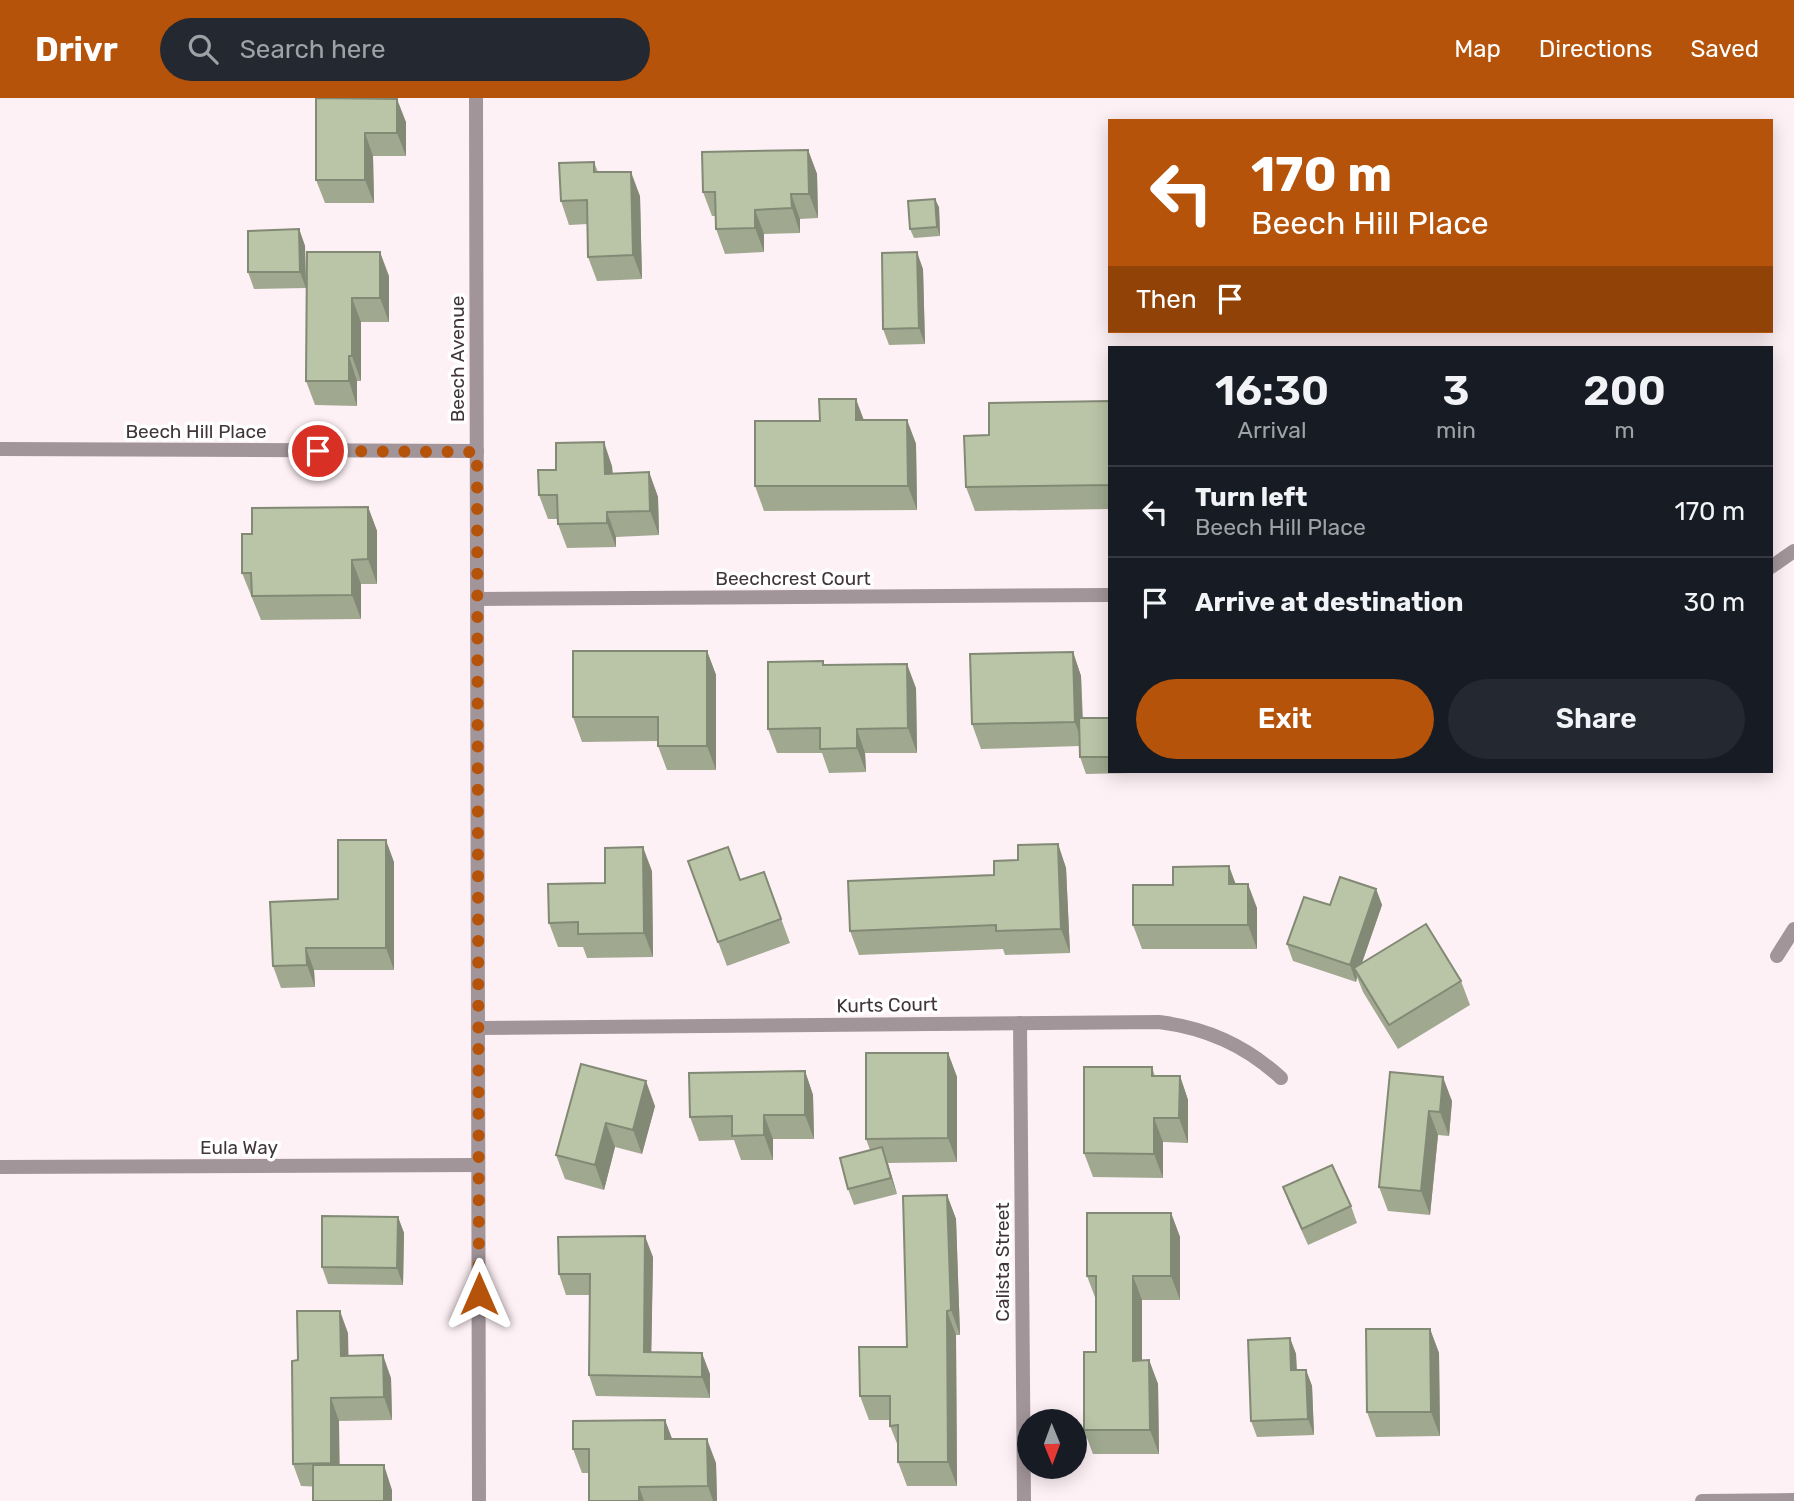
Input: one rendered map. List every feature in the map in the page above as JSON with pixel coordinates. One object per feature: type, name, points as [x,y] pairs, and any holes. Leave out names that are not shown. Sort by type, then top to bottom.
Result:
[{"type":"street","name":"Beech Avenue","points":[[476,98],[479,1501]]},
{"type":"street","name":"Beech Hill Place","points":[[0,449],[477,452]]},
{"type":"street","points":[[1773,566],[1794,551]]},
{"type":"street","name":"Beechcrest Court","points":[[477,599],[1108,595]]},
{"type":"street","points":[[1777,956],[1794,929]]},
{"type":"street","name":"Kurts Court","points":[[478,1028],[1158,1022],[1203,1030],[1245,1049],[1280,1078]]},
{"type":"street","name":"Calista Street","points":[[1020,1023],[1024,1501]]},
{"type":"street","name":"Eula Way","points":[[0,1167],[478,1165]]},
{"type":"street","points":[[1702,1501],[1794,1500]]},
{"type":"building","points":[[316,98],[397,99],[397,133],[365,133],[365,180],[316,180]]},
{"type":"building","points":[[808,150],[809,194],[791,194],[792,208],[755,210],[755,228],[716,229],[715,192],[703,192],[702,152]]},
{"type":"building","points":[[594,162],[594,172],[631,172],[633,255],[588,257],[587,200],[561,201],[559,163]]},
{"type":"building","points":[[935,199],[937,227],[910,229],[908,201]]},
{"type":"building","points":[[299,229],[300,272],[248,272],[248,231]]},
{"type":"building","points":[[307,252],[380,252],[380,298],[352,298],[349,381],[306,381]]},
{"type":"building","points":[[917,252],[919,328],[883,329],[882,253]]},
{"type":"building","points":[[819,399],[856,399],[856,420],[907,420],[908,486],[755,486],[755,421],[820,421]]},
{"type":"building","points":[[1108,401],[1108,485],[966,487],[964,436],[989,435],[989,403]]},
{"type":"building","points":[[604,442],[605,474],[649,472],[650,511],[607,512],[607,523],[558,524],[557,495],[539,495],[538,470],[556,470],[556,443]]},
{"type":"building","points":[[368,507],[368,559],[352,560],[352,595],[252,596],[251,573],[242,573],[242,534],[252,534],[252,508]]},
{"type":"building","points":[[573,651],[707,651],[707,746],[658,746],[658,717],[573,717]]},
{"type":"building","points":[[1073,652],[1075,722],[972,724],[970,654]]},
{"type":"building","points":[[823,661],[823,665],[907,664],[908,728],[857,729],[857,748],[820,749],[820,728],[768,729],[768,662]]},
{"type":"building","points":[[1079,718],[1108,718],[1108,757],[1080,757]]},
{"type":"building","points":[[338,840],[386,840],[386,948],[306,948],[307,965],[273,966],[270,902],[338,899]]},
{"type":"building","points":[[1058,844],[1061,929],[996,931],[996,925],[850,931],[848,881],[994,875],[994,861],[1018,860],[1018,845]]},
{"type":"building","points":[[643,847],[644,933],[578,934],[578,922],[549,923],[548,884],[605,883],[605,848]]},
{"type":"building","points":[[728,847],[740,880],[764,872],[781,919],[718,942],[688,861]]},
{"type":"building","points":[[1229,866],[1229,884],[1248,884],[1248,925],[1133,925],[1133,885],[1173,885],[1173,867]]},
{"type":"building","points":[[1340,877],[1376,889],[1350,965],[1287,944],[1304,897],[1330,905]]},
{"type":"building","points":[[1426,924],[1461,981],[1389,1025],[1354,968]]},
{"type":"building","points":[[866,1053],[948,1053],[948,1138],[866,1139]]},
{"type":"building","points":[[581,1064],[646,1081],[633,1130],[606,1123],[595,1165],[556,1155]]},
{"type":"building","points":[[1084,1067],[1152,1067],[1152,1076],[1180,1076],[1179,1118],[1154,1118],[1154,1154],[1084,1153]]},
{"type":"building","points":[[805,1071],[805,1115],[764,1115],[764,1135],[732,1136],[732,1116],[690,1117],[689,1073]]},
{"type":"building","points":[[1390,1072],[1443,1077],[1440,1112],[1429,1111],[1421,1191],[1379,1187]]},
{"type":"building","points":[[882,1147],[891,1178],[848,1189],[840,1158]]},
{"type":"building","points":[[1332,1165],[1351,1206],[1302,1229],[1283,1187]]},
{"type":"building","points":[[947,1195],[951,1310],[947,1311],[948,1462],[898,1462],[898,1425],[890,1426],[890,1396],[860,1396],[859,1347],[907,1347],[903,1196]]},
{"type":"building","points":[[1087,1213],[1171,1213],[1171,1276],[1133,1276],[1133,1361],[1149,1360],[1150,1430],[1087,1430],[1087,1409],[1084,1409],[1084,1352],[1096,1352],[1096,1276],[1087,1276]]},
{"type":"building","points":[[322,1216],[398,1217],[397,1268],[322,1267]]},
{"type":"building","points":[[645,1236],[644,1352],[702,1353],[702,1377],[589,1375],[590,1274],[559,1274],[558,1237]]},
{"type":"building","points":[[297,1311],[340,1311],[341,1356],[383,1355],[384,1397],[331,1398],[331,1463],[293,1464],[292,1361],[298,1360]]},
{"type":"building","points":[[1366,1329],[1430,1329],[1431,1412],[1367,1412]]},
{"type":"building","points":[[1290,1338],[1291,1370],[1306,1370],[1308,1419],[1251,1421],[1248,1340]]},
{"type":"building","points":[[665,1420],[665,1439],[707,1439],[708,1486],[639,1487],[639,1501],[589,1501],[589,1449],[573,1449],[573,1421]]},
{"type":"building","points":[[313,1465],[384,1465],[384,1501],[313,1501]]},
{"type":"route","points":[[318,451],[477,452],[479,1294]]}]
